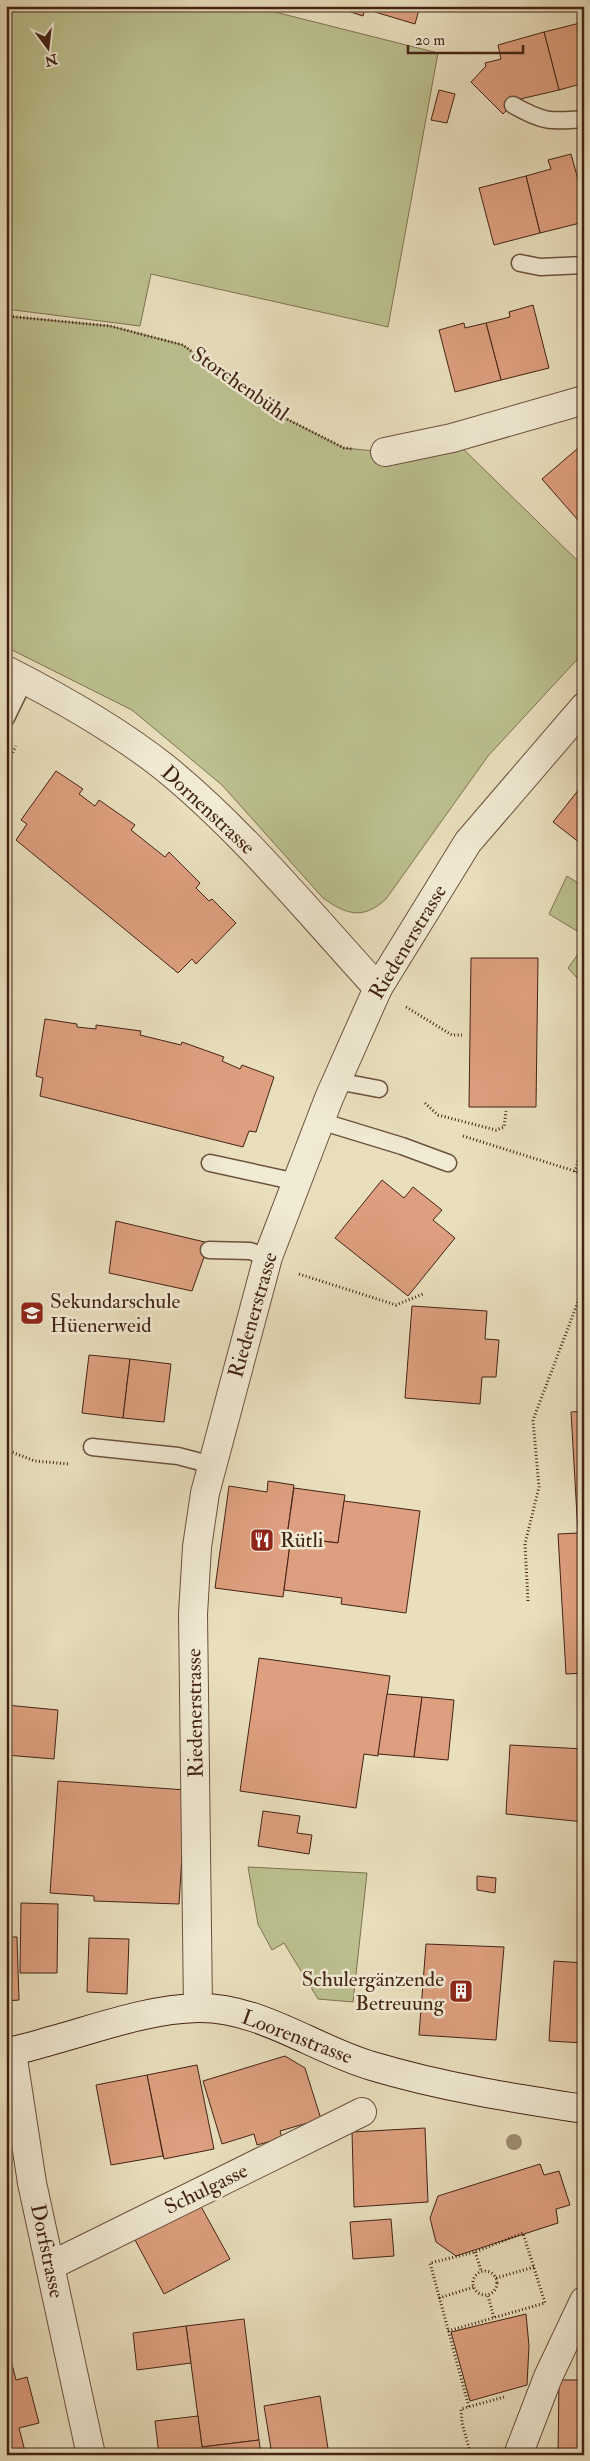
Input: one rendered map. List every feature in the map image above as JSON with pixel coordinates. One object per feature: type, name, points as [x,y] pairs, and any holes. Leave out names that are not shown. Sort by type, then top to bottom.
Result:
[{"type":"street","points":[[385,452],[452,438],[584,400]]},
{"type":"street","name":"Dornenstrasse","points":[[16,675],[129,741],[194,792],[226,823],[378,988]]},
{"type":"street","name":"Riedenerstrasse","points":[[198,2008],[194,1614],[197,1547],[205,1493],[268,1257],[320,1121],[378,988],[468,842],[584,706]]},
{"type":"street","name":"Loorenstrasse","points":[[9,2052],[150,2014],[198,2008],[225,2010],[248,2016],[346,2058],[403,2075],[492,2094],[584,2108]]},
{"type":"street","name":"Dorfstrasse","points":[[9,2052],[32,2184],[91,2455]]},
{"type":"street","name":"Schulgasse","points":[[50,2266],[362,2112]]},
{"type":"street","points":[[518,2455],[545,2385],[584,2301]]},
{"type":"lane","points":[[513,105],[536,118],[554,122],[584,119]]},
{"type":"lane","points":[[520,263],[540,267],[584,265]]},
{"type":"lane","points":[[6,718],[16,675]]},
{"type":"lane","points":[[337,1081],[379,1089]]},
{"type":"lane","points":[[320,1121],[402,1146],[448,1163]]},
{"type":"lane","points":[[210,1163],[297,1182]]},
{"type":"lane","points":[[209,1250],[250,1251],[268,1257]]},
{"type":"lane","points":[[92,1448],[178,1456],[212,1465]]},
{"type":"path","name":"Storchenbühl","points":[[6,316],[110,326],[183,345],[274,413],[344,448],[385,452]]},
{"type":"path","points":[[403,1005],[452,1035],[462,1035]]},
{"type":"path","points":[[425,1103],[438,1114],[496,1130],[504,1127],[506,1111]]},
{"type":"path","points":[[575,1172],[584,1138]]},
{"type":"path","points":[[294,1272],[396,1305],[423,1294]]},
{"type":"path","points":[[528,1601],[525,1544],[540,1487],[533,1420],[584,1286]]},
{"type":"path","points":[[448,2331],[545,2303],[523,2233],[475,2252],[430,2263],[439,2298],[448,2331],[469,2407]]},
{"type":"path","points":[[475,2252],[481,2270]]},
{"type":"path","points":[[496,2278],[534,2267]]},
{"type":"path","points":[[481,2270],[490,2271],[496,2278],[496,2289],[488,2296]]},
{"type":"path","points":[[481,2270],[474,2278],[474,2287],[478,2294],[488,2296]]},
{"type":"path","points":[[439,2298],[474,2287]]},
{"type":"path","points":[[488,2296],[494,2318]]},
{"type":"path","points":[[471,2455],[462,2423],[462,2409],[545,2385]]},
{"type":"green space","points":[[6,6],[251,6],[438,53],[388,327],[151,274],[140,326],[6,309]]},
{"type":"green space","points":[[6,316],[110,326],[183,345],[275,413],[344,448],[385,452],[452,438],[584,567],[584,652],[488,756],[386,899],[378,906],[355,913],[340,908],[323,898],[222,785],[132,710],[6,647]]},
{"type":"green space","points":[[567,876],[584,887],[584,980],[577,978],[568,968],[578,954],[582,934],[549,914]]},
{"type":"green space","points":[[248,1867],[367,1873],[353,2002],[318,1999],[284,1943],[272,1950],[258,1924]]},
{"type":"building","points":[[332,6],[420,6],[415,24],[365,9],[363,16]]},
{"type":"building","points":[[584,22],[584,83],[559,90],[544,32]]},
{"type":"building","points":[[544,32],[559,90],[516,100],[503,114],[471,82],[486,66],[485,63],[501,59],[498,45]]},
{"type":"building","points":[[439,90],[455,94],[447,123],[431,120]]},
{"type":"building","points":[[571,154],[584,201],[584,222],[540,233],[526,176],[551,169],[548,160]]},
{"type":"building","points":[[526,176],[540,233],[494,245],[479,188]]},
{"type":"building","points":[[533,305],[549,368],[501,380],[486,323],[510,317],[509,312]]},
{"type":"building","points":[[464,323],[465,328],[486,323],[501,380],[455,392],[439,330]]},
{"type":"building","points":[[584,443],[584,527],[542,479]]},
{"type":"building","points":[[56,771],[83,789],[79,794],[95,806],[99,800],[135,825],[131,830],[165,857],[169,852],[200,883],[196,888],[209,901],[212,899],[236,923],[196,964],[192,959],[178,973],[16,840],[27,824],[21,820]]},
{"type":"building","points":[[584,783],[584,846],[553,822]]},
{"type":"building","points":[[471,958],[538,958],[536,1107],[469,1107]]},
{"type":"building","points":[[45,1019],[77,1024],[77,1027],[96,1029],[96,1025],[141,1031],[140,1035],[181,1045],[182,1042],[224,1057],[222,1061],[240,1069],[242,1065],[274,1077],[256,1132],[249,1131],[243,1147],[40,1096],[43,1078],[36,1076]]},
{"type":"building","points":[[382,1180],[404,1198],[413,1187],[442,1210],[433,1220],[455,1238],[408,1296],[335,1238]]},
{"type":"building","points":[[116,1221],[209,1243],[192,1291],[109,1273]]},
{"type":"building","points":[[412,1306],[487,1311],[485,1339],[499,1340],[496,1377],[482,1377],[480,1404],[405,1398]]},
{"type":"building","points":[[89,1355],[130,1359],[123,1418],[82,1413]]},
{"type":"building","points":[[130,1359],[171,1364],[164,1422],[123,1418]]},
{"type":"building","points":[[584,1411],[584,1673],[566,1674],[558,1534],[578,1533],[571,1412]]},
{"type":"building","points":[[268,1481],[294,1485],[287,1536],[291,1537],[283,1597],[215,1588],[229,1486],[267,1492]]},
{"type":"building","points":[[294,1488],[345,1495],[338,1543],[287,1536]]},
{"type":"building","points":[[344,1501],[420,1511],[406,1613],[341,1604],[342,1598],[284,1590],[291,1537],[338,1543]]},
{"type":"building","points":[[259,1658],[390,1676],[378,1756],[364,1754],[356,1808],[240,1791]]},
{"type":"building","points":[[387,1694],[422,1697],[414,1757],[378,1754]]},
{"type":"building","points":[[422,1697],[454,1700],[448,1760],[414,1757]]},
{"type":"building","points":[[6,1705],[58,1710],[54,1759],[6,1755]]},
{"type":"building","points":[[510,1745],[584,1749],[584,1822],[506,1814]]},
{"type":"building","points":[[58,1781],[186,1790],[179,1904],[94,1901],[94,1896],[50,1893]]},
{"type":"building","points":[[263,1811],[300,1816],[297,1833],[312,1835],[309,1854],[258,1846]]},
{"type":"building","points":[[477,1876],[496,1878],[495,1893],[477,1890]]},
{"type":"building","points":[[21,1903],[58,1904],[57,1973],[20,1973]]},
{"type":"building","points":[[6,1937],[17,1937],[19,2000],[6,2001]]},
{"type":"building","points":[[89,1938],[129,1939],[127,1994],[87,1992]]},
{"type":"building","name":"Schulergänzende Betreuung","points":[[426,1944],[504,1947],[496,2040],[419,2035]]},
{"type":"building","points":[[554,1961],[584,1963],[584,2043],[549,2041]]},
{"type":"building","points":[[285,2056],[305,2068],[321,2119],[280,2131],[282,2138],[257,2145],[254,2134],[222,2144],[203,2081]]},
{"type":"building","points":[[197,2065],[214,2149],[164,2159],[147,2075]]},
{"type":"building","points":[[147,2075],[163,2156],[111,2165],[96,2085]]},
{"type":"building","points":[[425,2128],[428,2202],[354,2207],[352,2132]]},
{"type":"building","points":[[540,2164],[544,2175],[559,2171],[570,2205],[556,2209],[558,2223],[456,2256],[436,2242],[430,2218],[438,2196]]},
{"type":"building","points":[[199,2203],[230,2259],[164,2294],[134,2238]]},
{"type":"building","points":[[391,2219],[394,2256],[353,2259],[350,2222]]},
{"type":"building","points":[[526,2314],[529,2346],[527,2385],[470,2401],[451,2332]]},
{"type":"building","points":[[244,2319],[259,2440],[202,2447],[186,2326]]},
{"type":"building","points":[[186,2326],[191,2363],[137,2370],[133,2333]]},
{"type":"building","points":[[6,2341],[16,2380],[27,2377],[39,2423],[19,2428],[26,2455],[6,2455]]},
{"type":"building","points":[[559,2380],[584,2380],[584,2455],[558,2455]]},
{"type":"building","points":[[320,2396],[329,2455],[272,2455],[264,2406]]},
{"type":"building","points":[[198,2416],[202,2447],[259,2440],[261,2455],[159,2455],[155,2421]]},
{"type":"place","name":"Sekundarschule Hüenerweid","points":[[32,1313]]},
{"type":"place","name":"Rütli","points":[[262,1540]]},
{"type":"place","name":"Schulergänzende Betreuung","points":[[461,1991]]}]
